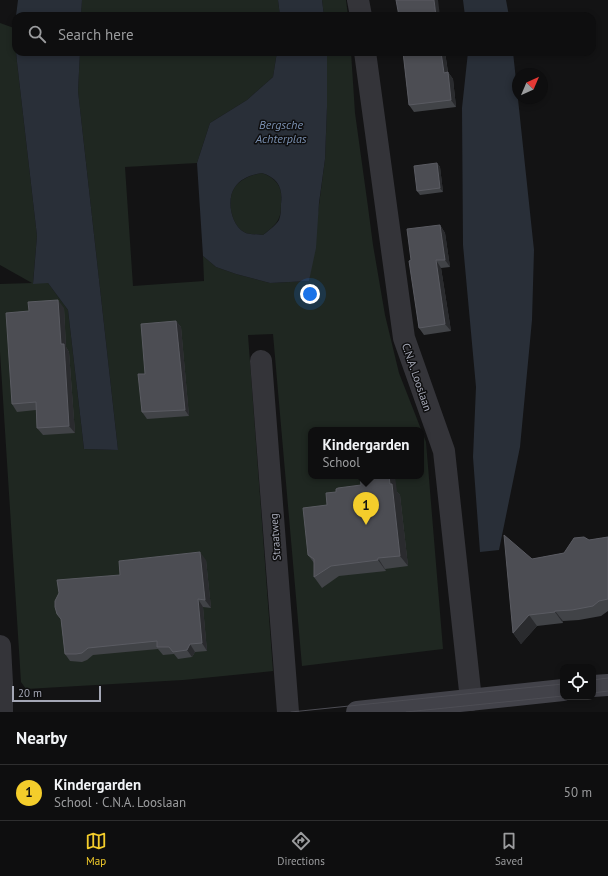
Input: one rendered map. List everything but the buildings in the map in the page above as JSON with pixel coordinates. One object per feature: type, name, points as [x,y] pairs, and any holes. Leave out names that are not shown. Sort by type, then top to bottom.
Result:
[{"type":"street","points":[[358,0],[360,12]]},
{"type":"street","name":"C.N.A. Looslaan","points":[[366,56],[404,338],[444,451],[471,700]]},
{"type":"street","name":"Straatweg","points":[[261,361],[288,712]]},
{"type":"street","points":[[0,646],[2,712]]},
{"type":"street","points":[[596,686],[608,685]]},
{"type":"street","points":[[357,712],[560,690]]},
{"type":"shaded area","points":[[82,0],[278,0],[280,12],[81,12]]},
{"type":"shaded area","points":[[322,0],[346,0],[348,12],[324,12]]},
{"type":"shaded area","points":[[0,23],[12,27],[12,56],[16,56],[37,236],[33,283],[48,283],[68,310],[84,449],[118,450],[78,91],[80,56],[276,56],[273,77],[247,100],[210,123],[197,163],[125,167],[133,286],[204,281],[203,256],[216,267],[270,283],[309,281],[325,159],[327,56],[351,56],[355,113],[373,245],[385,315],[399,373],[420,427],[308,427],[308,479],[424,479],[424,437],[426,442],[443,649],[302,666],[273,334],[248,335],[273,671],[183,680],[26,689],[21,682],[0,352],[0,284],[32,283],[0,265]]},
{"type":"shaded area","points":[[262,173],[276,181],[280,189],[280,214],[275,224],[263,235],[248,234],[240,229],[233,218],[230,205],[232,192],[244,179]]},
{"type":"water","points":[[18,0],[82,0],[81,12],[16,12]]},
{"type":"water","points":[[278,0],[322,0],[324,12],[280,12]]},
{"type":"water","points":[[463,0],[506,0],[508,12],[464,12]]},
{"type":"water","points":[[16,56],[80,56],[78,91],[118,450],[84,449],[68,310],[48,283],[33,284],[37,236]]},
{"type":"water","name":"Bergsche Achterplas","points":[[276,56],[327,56],[325,159],[319,203],[316,248],[309,281],[270,283],[216,267],[203,256],[197,163],[210,123],[247,100],[273,77]],"holes":[[[262,173],[272,178],[278,184],[281,193],[281,212],[279,220],[263,235],[246,233],[240,229],[233,218],[230,205],[232,192],[237,184],[247,177]]]},
{"type":"water","points":[[468,56],[513,56],[515,68],[512,68],[512,104],[519,104],[534,250],[532,320],[520,447],[499,550],[480,552],[473,457],[476,387],[463,245],[462,108]]},
{"type":"tram line","points":[[596,680],[608,678]]},
{"type":"tram line","points":[[291,712],[560,684]]},
{"type":"tram line","points":[[596,693],[608,691]]},
{"type":"tram line","points":[[406,712],[560,696]]},
{"type":"place","name":"Kindergarden","points":[[366,525]]}]
